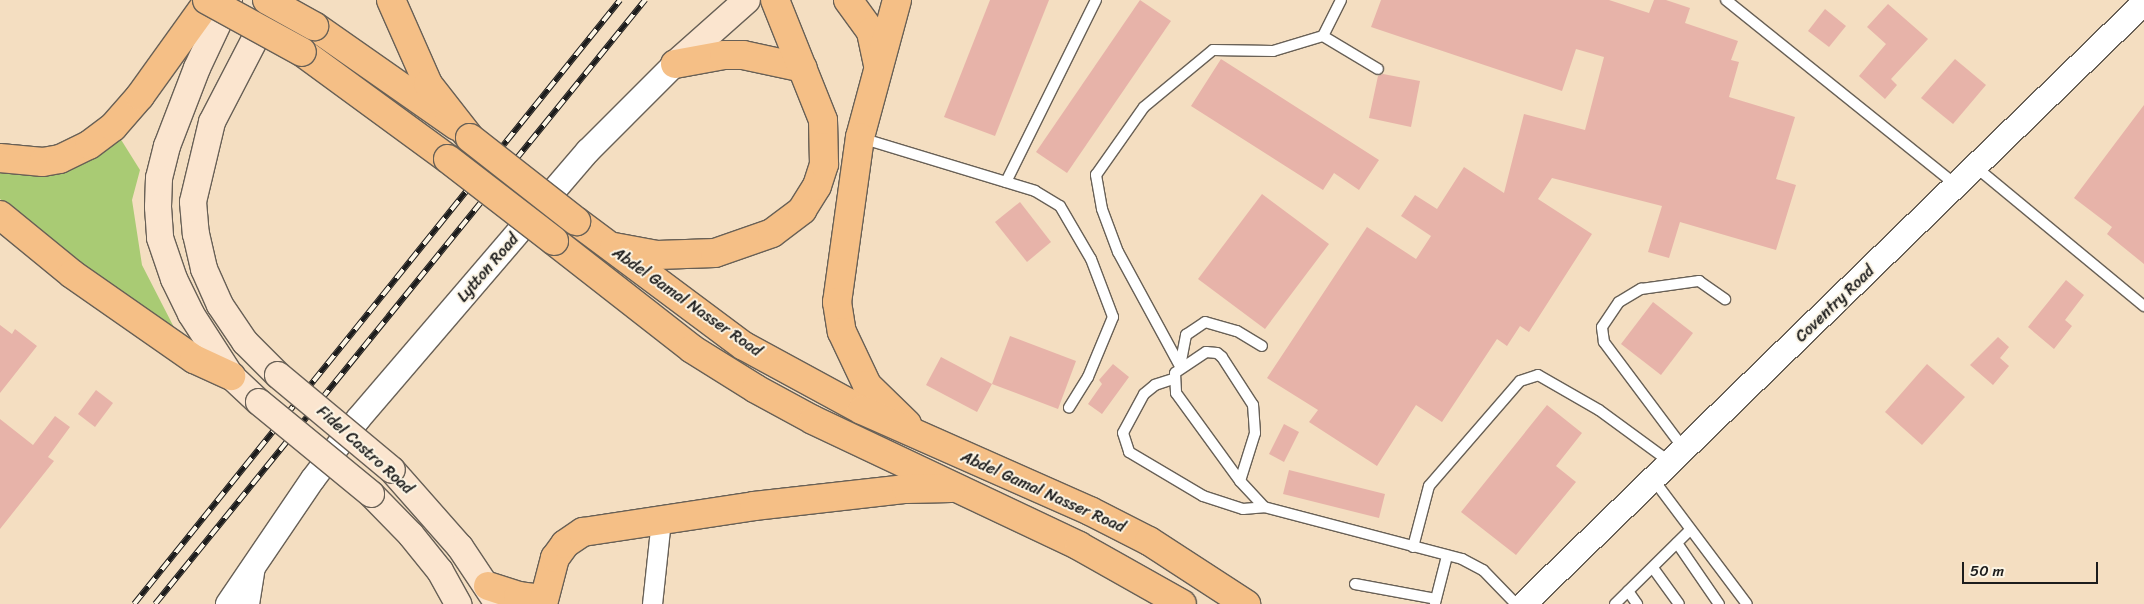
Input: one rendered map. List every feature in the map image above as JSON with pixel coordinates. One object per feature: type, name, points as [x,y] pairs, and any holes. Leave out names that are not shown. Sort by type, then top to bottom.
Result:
[{"type":"main road","name":"Abdel Gamal Nasser Road","points":[[208,0],[302,52],[448,159],[692,350],[756,389],[813,420],[1079,546],[1182,604]]},
{"type":"main road","points":[[0,158],[43,162],[60,159],[105,133],[140,96],[208,0]]},
{"type":"main road","name":"Fidel Castro Road","points":[[229,0],[197,68],[168,146],[160,178],[158,207],[160,238],[174,280],[191,314],[231,376],[259,402],[371,494],[411,535],[440,571],[458,604]]},
{"type":"main road","name":"Abdel Gamal Nasser Road","points":[[267,0],[314,26],[465,133],[608,246],[744,346],[862,410],[921,438],[1090,511],[1149,542],[1246,604]]},
{"type":"main road","name":"Fidel Castro Road","points":[[275,0],[212,122],[193,202],[196,234],[204,269],[220,305],[245,342],[278,375],[392,470],[426,506],[493,595]]},
{"type":"main road","points":[[391,0],[428,84],[465,133]]},
{"type":"main road","name":"Lytton Road","points":[[675,64],[747,0]]},
{"type":"main road","points":[[608,246],[657,254],[715,253],[764,236],[792,219],[817,186],[825,147],[823,120],[775,0]]},
{"type":"main road","points":[[848,0],[860,12],[871,32],[878,64]]},
{"type":"main road","points":[[897,0],[878,64],[860,137],[839,276],[837,302],[842,332],[867,385],[921,438]]},
{"type":"main road","points":[[675,64],[724,55],[743,55],[803,68]]},
{"type":"main road","points":[[0,215],[72,274],[194,359],[231,376]]},
{"type":"main road","points":[[493,595],[547,596],[555,558],[565,544],[583,532],[661,520],[906,489],[958,488]]},
{"type":"street","name":"Coventry Road","points":[[1524,604],[1977,168],[2144,3]]},
{"type":"street","name":"Lytton Road","points":[[228,604],[255,560],[359,418],[588,151],[675,64]]},
{"type":"street","points":[[652,604],[661,520]]},
{"type":"street","points":[[249,604],[255,560]]},
{"type":"lane","points":[[1006,182],[1096,0]]},
{"type":"lane","points":[[1180,366],[1118,252],[1102,209],[1096,175],[1144,107],[1213,50],[1273,51],[1323,36],[1342,0]]},
{"type":"lane","points":[[1726,0],[1958,186]]},
{"type":"lane","points":[[1323,36],[1378,69]]},
{"type":"lane","points":[[860,137],[1035,191],[1060,206],[1091,259],[1113,317],[1088,377],[1069,407]]},
{"type":"lane","points":[[1977,168],[2144,306]]},
{"type":"lane","points":[[1677,456],[1604,342],[1602,327],[1619,302],[1641,289],[1699,281],[1725,299]]},
{"type":"lane","points":[[1262,346],[1237,331],[1206,322],[1186,336],[1180,366],[1173,378],[1155,385],[1144,394],[1122,433],[1129,452],[1203,496],[1243,508],[1264,507],[1462,559],[1483,570],[1516,604]]},
{"type":"lane","points":[[1180,366],[1206,352],[1217,353],[1247,393],[1253,405],[1255,433],[1240,481]]},
{"type":"lane","points":[[1413,547],[1429,486],[1520,380],[1538,375],[1677,456]]},
{"type":"lane","points":[[1173,378],[1180,401],[1240,481],[1264,507]]},
{"type":"lane","points":[[1652,479],[1747,604]]},
{"type":"lane","points":[[1615,604],[1690,530]]},
{"type":"lane","points":[[1677,542],[1719,604]]},
{"type":"lane","points":[[1355,584],[1436,601],[1448,556]]},
{"type":"lane","points":[[1653,568],[1679,604]]},
{"type":"lane","points":[[1628,591],[1637,604]]},
{"type":"green space","points":[[120,138],[140,170],[132,200],[142,265],[181,341],[98,283],[24,216],[0,199],[0,166]]},
{"type":"building","points":[[990,0],[1049,0],[995,136],[944,117]]},
{"type":"building","points":[[1140,0],[1171,21],[1067,173],[1036,152]]},
{"type":"building","points":[[1381,0],[1609,0],[1649,13],[1654,0],[1666,0],[1690,8],[1685,23],[1738,41],[1731,60],[1739,62],[1729,97],[1795,117],[1776,179],[1796,185],[1776,250],[1680,222],[1669,258],[1648,252],[1662,206],[1552,178],[1538,199],[1592,234],[1529,332],[1520,326],[1507,346],[1497,339],[1442,422],[1416,405],[1377,466],[1309,422],[1318,410],[1267,378],[1367,227],[1416,259],[1431,236],[1401,216],[1415,195],[1437,209],[1464,167],[1504,193],[1524,114],[1585,130],[1604,57],[1576,49],[1562,91],[1371,27]]},
{"type":"building","points":[[1888,4],[1928,39],[1891,79],[1897,85],[1885,99],[1859,76],[1886,44],[1867,27]]},
{"type":"building","points":[[1825,9],[1846,26],[1829,47],[1808,31]]},
{"type":"building","points":[[1221,59],[1379,160],[1359,190],[1334,173],[1323,190],[1191,106]]},
{"type":"building","points":[[1955,59],[1986,85],[1953,124],[1921,98]]},
{"type":"building","points":[[1383,74],[1420,81],[1411,127],[1369,118],[1378,76]]},
{"type":"building","points":[[2144,105],[2144,264],[2107,234],[2112,227],[2074,198]]},
{"type":"building","points":[[1262,194],[1329,244],[1265,329],[1198,279]]},
{"type":"building","points":[[1020,202],[1051,242],[1027,262],[995,222]]},
{"type":"building","points":[[2066,280],[2084,295],[2065,320],[2072,326],[2054,349],[2028,327]]},
{"type":"building","points":[[1653,302],[1693,333],[1661,375],[1621,344]]},
{"type":"building","points":[[0,325],[12,334],[15,329],[37,346],[0,393]]},
{"type":"building","points":[[1010,336],[1076,361],[1058,409],[992,384]]},
{"type":"building","points":[[1998,337],[2009,347],[2000,358],[2009,366],[1993,385],[1970,365]]},
{"type":"building","points":[[941,357],[992,384],[977,412],[926,385]]},
{"type":"building","points":[[1113,364],[1129,377],[1102,414],[1088,404],[1102,384],[1099,380]]},
{"type":"building","points":[[1927,364],[1965,397],[1922,445],[1885,412]]},
{"type":"building","points":[[96,390],[113,403],[95,427],[78,414]]},
{"type":"building","points":[[1547,405],[1582,433],[1556,466],[1576,482],[1516,555],[1461,512]]},
{"type":"building","points":[[55,416],[70,427],[48,457],[54,461],[0,529],[0,419],[33,445]]},
{"type":"building","points":[[1284,424],[1299,432],[1284,462],[1269,454]]},
{"type":"building","points":[[1289,470],[1385,494],[1379,518],[1283,494]]},
{"type":"railway","points":[[134,604],[620,0]]},
{"type":"railway","points":[[155,604],[645,0]]}]
